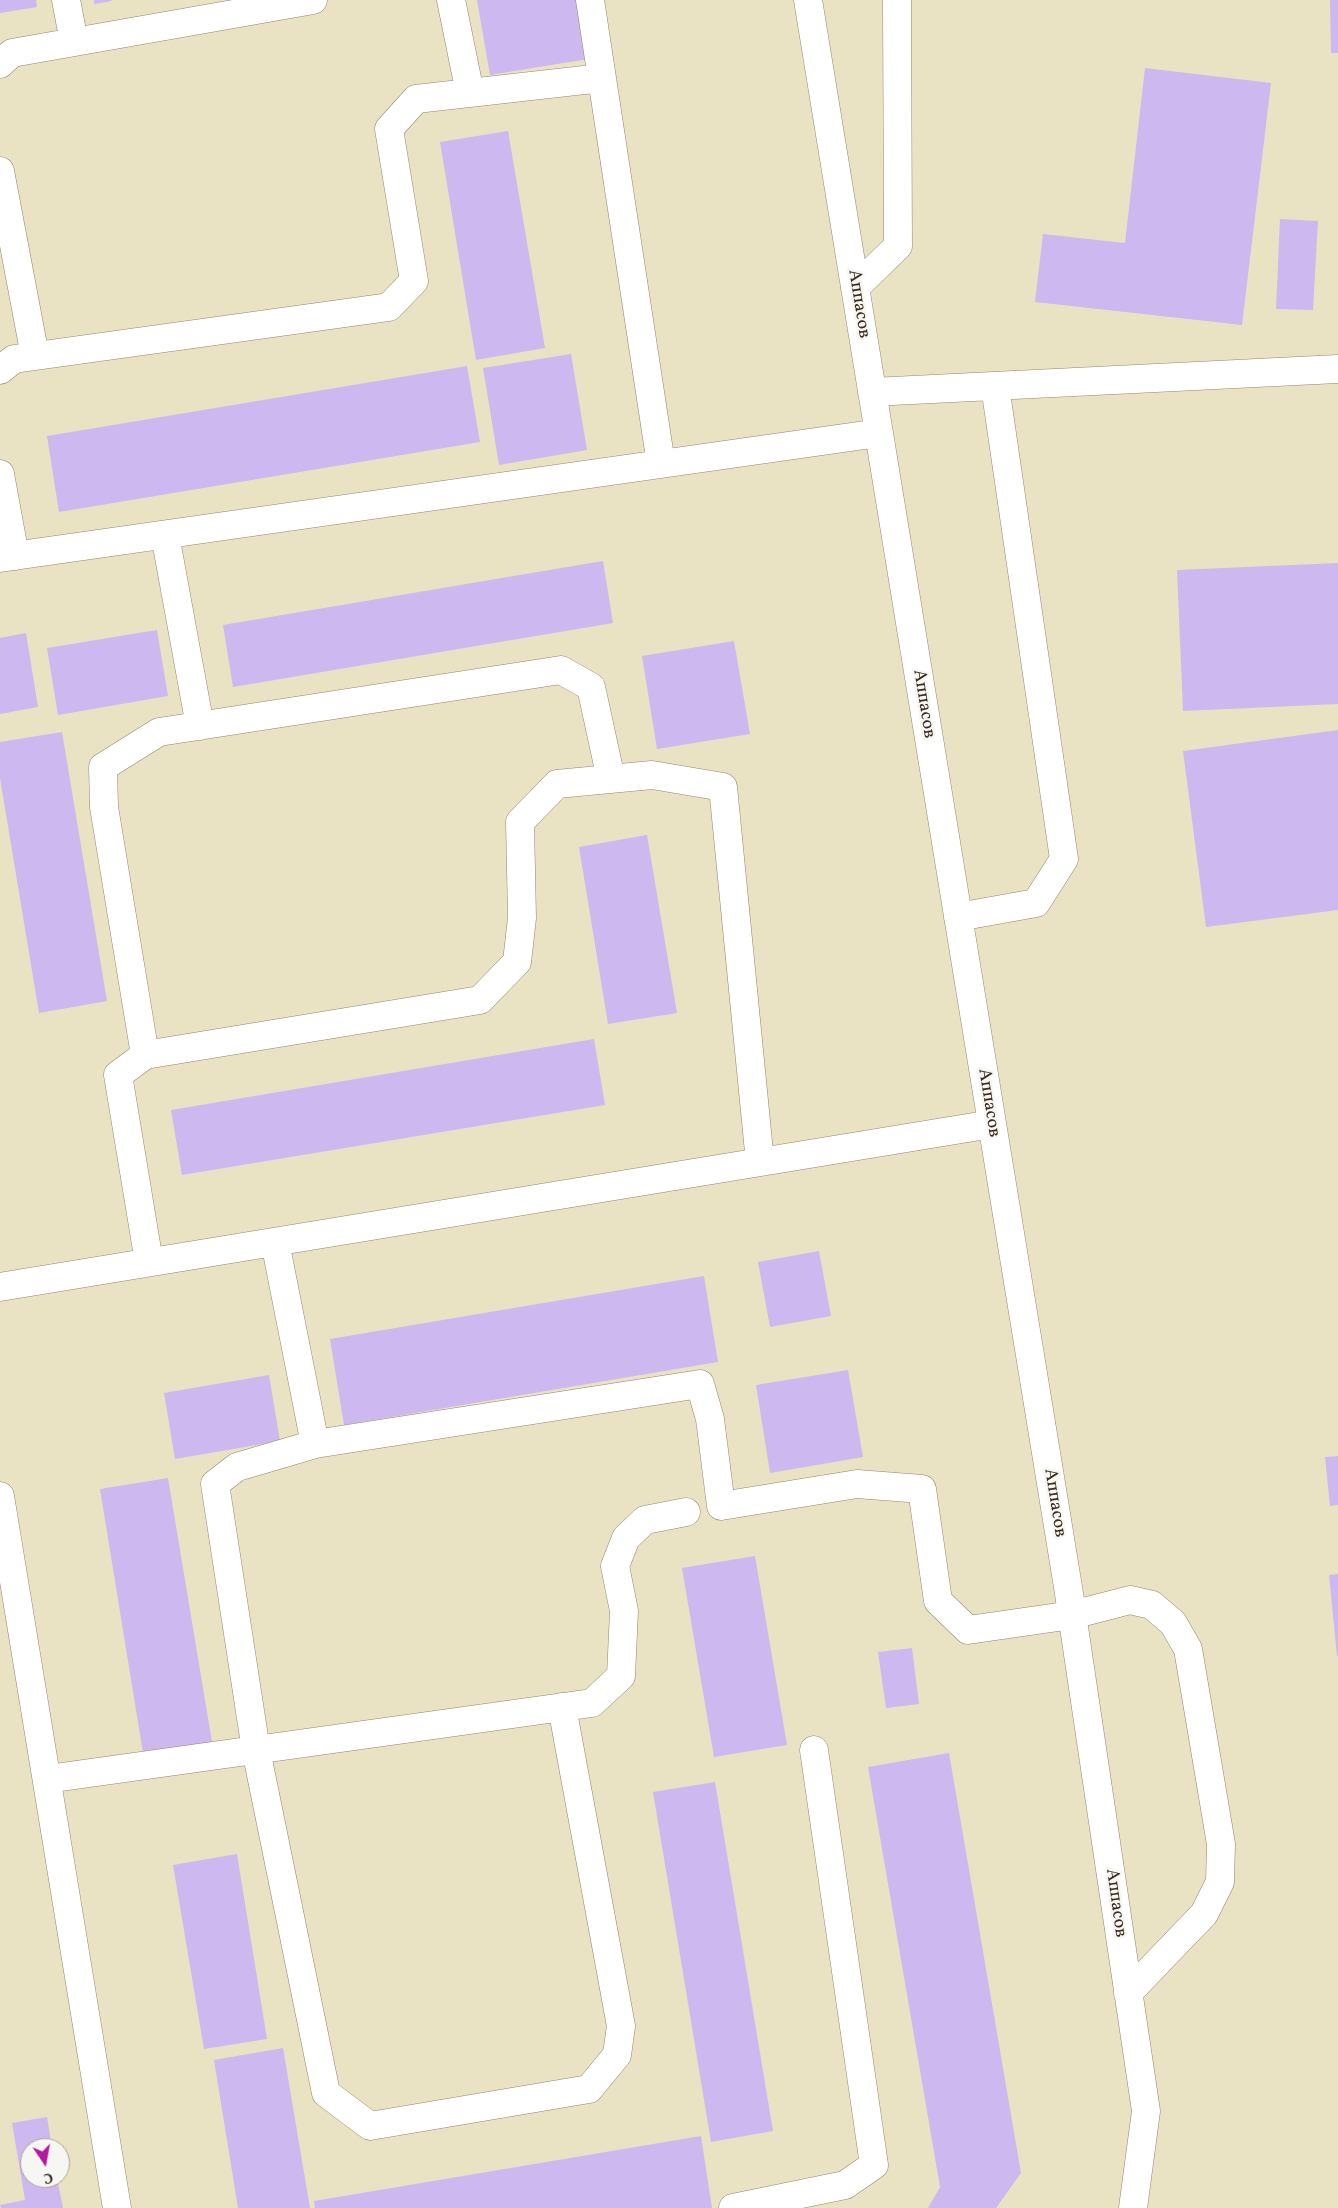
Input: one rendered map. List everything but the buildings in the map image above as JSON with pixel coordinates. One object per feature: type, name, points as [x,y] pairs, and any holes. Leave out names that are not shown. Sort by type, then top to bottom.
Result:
[{"type":"street","points":[[66,0],[74,42]]},
{"type":"street","points":[[0,64],[12,53],[313,0]]},
{"type":"street","points":[[451,0],[470,93]]},
{"type":"street","points":[[590,0],[661,464]]},
{"type":"street","name":"Аппасов","points":[[808,0],[1072,1615],[1146,2111],[1133,2208]]},
{"type":"street","points":[[855,288],[898,246],[897,0]]},
{"type":"street","points":[[0,370],[14,359],[389,307],[414,280],[389,128],[416,99],[602,78]]},
{"type":"street","points":[[0,171],[36,356]]},
{"type":"street","points":[[872,392],[1338,369]]},
{"type":"street","points":[[958,917],[1036,903],[1064,860],[995,386]]},
{"type":"street","points":[[0,474],[8,557],[879,433]]},
{"type":"street","points":[[164,535],[200,726]]},
{"type":"street","points":[[145,1055],[104,807],[103,768],[159,732],[561,670],[591,687],[611,779]]},
{"type":"street","points":[[149,1262],[118,1075],[145,1055],[480,1000],[517,962],[522,918],[520,822],[557,784],[652,775],[723,786],[760,1162]]},
{"type":"street","points":[[0,1287],[992,1124]]},
{"type":"street","points":[[275,1242],[315,1444]]},
{"type":"street","points":[[562,1707],[620,2026],[617,2055],[589,2089],[370,2126],[326,2094],[256,1750],[215,1484],[237,1466],[315,1444],[700,1384],[710,1419],[721,1506],[857,1484],[922,1489],[938,1601],[968,1630],[1072,1615],[1130,1600],[1152,1605],[1173,1623],[1188,1649],[1221,1844],[1220,1882],[1204,1914],[1128,1993]]},
{"type":"street","points":[[1,1512],[117,2208]]},
{"type":"street","points":[[47,1779],[592,1703],[621,1676],[624,1611],[615,1566],[626,1538],[645,1520],[686,1512]]},
{"type":"street","points":[[733,2208],[845,2185],[874,2165],[814,1750]]}]
